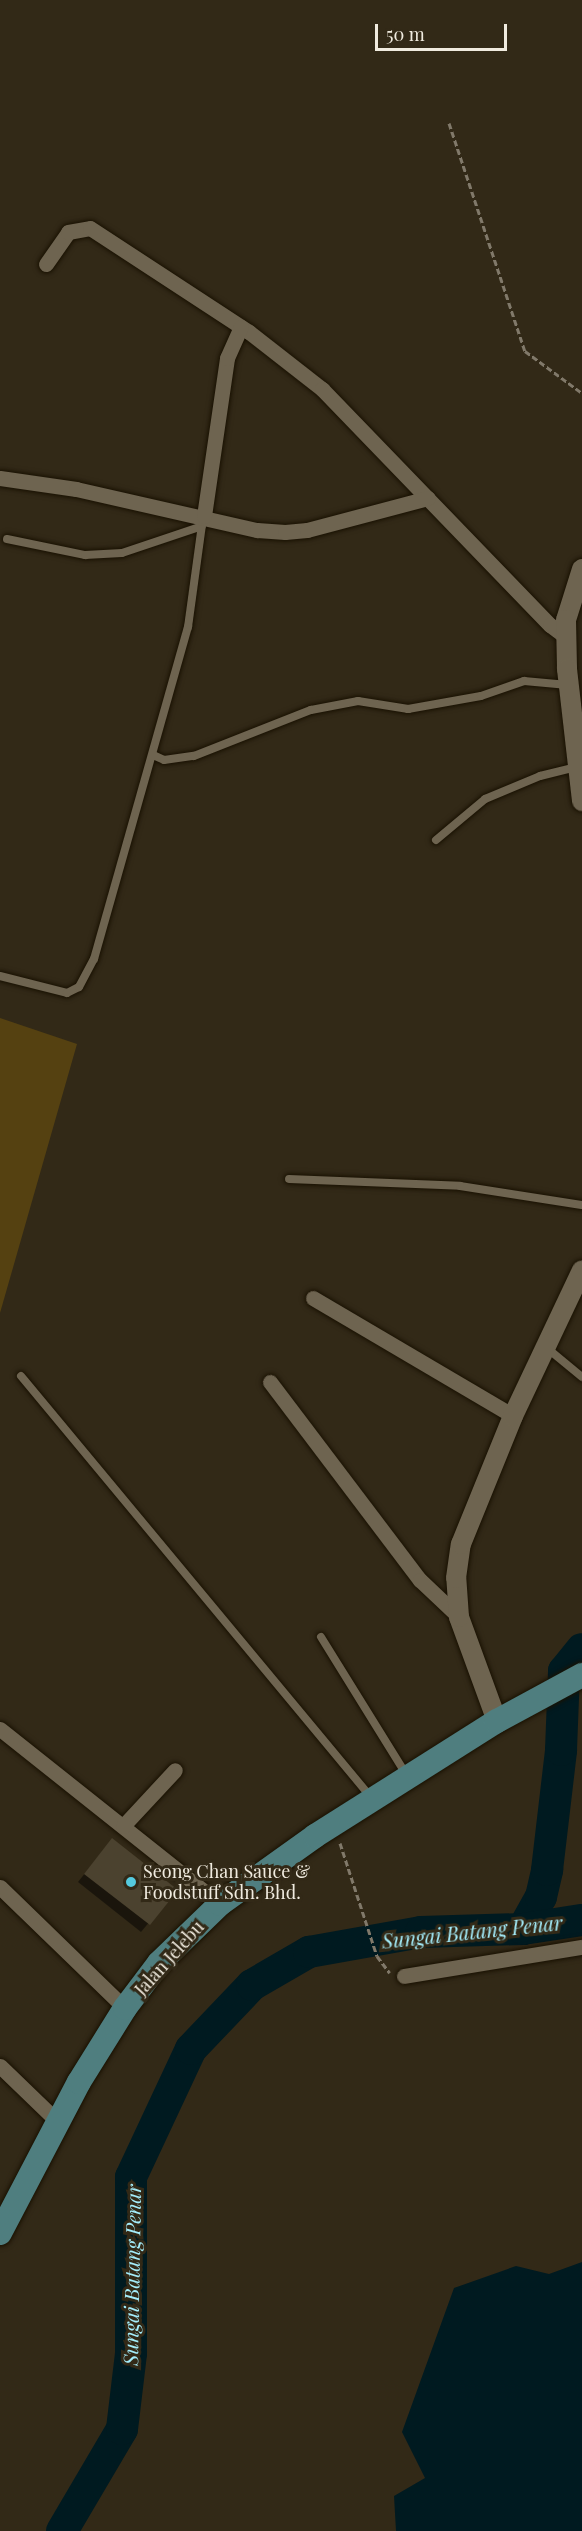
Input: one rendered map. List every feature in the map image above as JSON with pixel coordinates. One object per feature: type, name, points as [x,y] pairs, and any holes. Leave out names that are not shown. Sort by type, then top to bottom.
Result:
[{"type":"main road","name":"Jalan Jelebu","points":[[0,2233],[58,2122],[125,2008],[159,1963],[220,1904],[334,1824],[408,1777],[497,1721],[582,1675]]},
{"type":"street","points":[[46,264],[68,232],[90,228],[241,327],[322,388],[549,625],[566,637]]},
{"type":"street","points":[[203,521],[227,358],[241,327]]},
{"type":"street","points":[[0,478],[76,489],[203,521],[257,530],[307,530],[428,498]]},
{"type":"street","points":[[582,569],[566,620],[569,685],[582,801]]},
{"type":"street","points":[[497,1721],[459,1617],[456,1578],[461,1544],[513,1416],[548,1349],[582,1269]]},
{"type":"street","points":[[313,1298],[513,1416]]},
{"type":"street","points":[[270,1382],[420,1580],[459,1617]]},
{"type":"street","points":[[0,1729],[220,1904]]},
{"type":"street","points":[[123,1826],[175,1770]]},
{"type":"street","points":[[0,1887],[125,2008]]},
{"type":"street","points":[[404,1976],[582,1947]]},
{"type":"street","points":[[0,2066],[58,2122]]},
{"type":"lane","points":[[0,976],[54,992],[67,993],[79,987],[94,959],[189,627],[203,521],[122,553],[86,555],[7,539]]},
{"type":"lane","points":[[153,755],[164,760],[194,756],[311,710],[358,701],[408,709],[481,696],[524,681],[569,685]]},
{"type":"lane","points":[[436,840],[485,799],[540,776],[578,767]]},
{"type":"lane","points":[[289,1179],[460,1186],[582,1205]]},
{"type":"lane","points":[[548,1349],[582,1377]]},
{"type":"lane","points":[[21,1377],[373,1800]]},
{"type":"lane","points":[[321,1637],[408,1777]]},
{"type":"path","points":[[449,123],[525,351],[582,393]]},
{"type":"path","points":[[334,1824],[377,1956]]},
{"type":"shaded area","points":[[0,1018],[77,1044],[0,1313]]},
{"type":"water","points":[[582,2262],[582,2531],[396,2531],[394,2496],[425,2478],[402,2432],[454,2288],[516,2266],[549,2274]]},
{"type":"building","name":"Seong Chan Sauce & Foodstuff Sdn. Bhd.","points":[[112,1838],[178,1890],[150,1925],[84,1874]]},
{"type":"waterway","points":[[523,1929],[541,1897],[547,1870],[561,1750],[564,1671],[582,1649]]},
{"type":"waterway","name":"Sungai Batang Penar","points":[[62,2531],[122,2429],[131,2353],[131,2177],[191,2049],[252,1985],[309,1952],[421,1932],[523,1929],[582,1920]]},
{"type":"place","name":"Seong Chan Sauce & Foodstuff Sdn. Bhd.","points":[[131,1882]]}]
